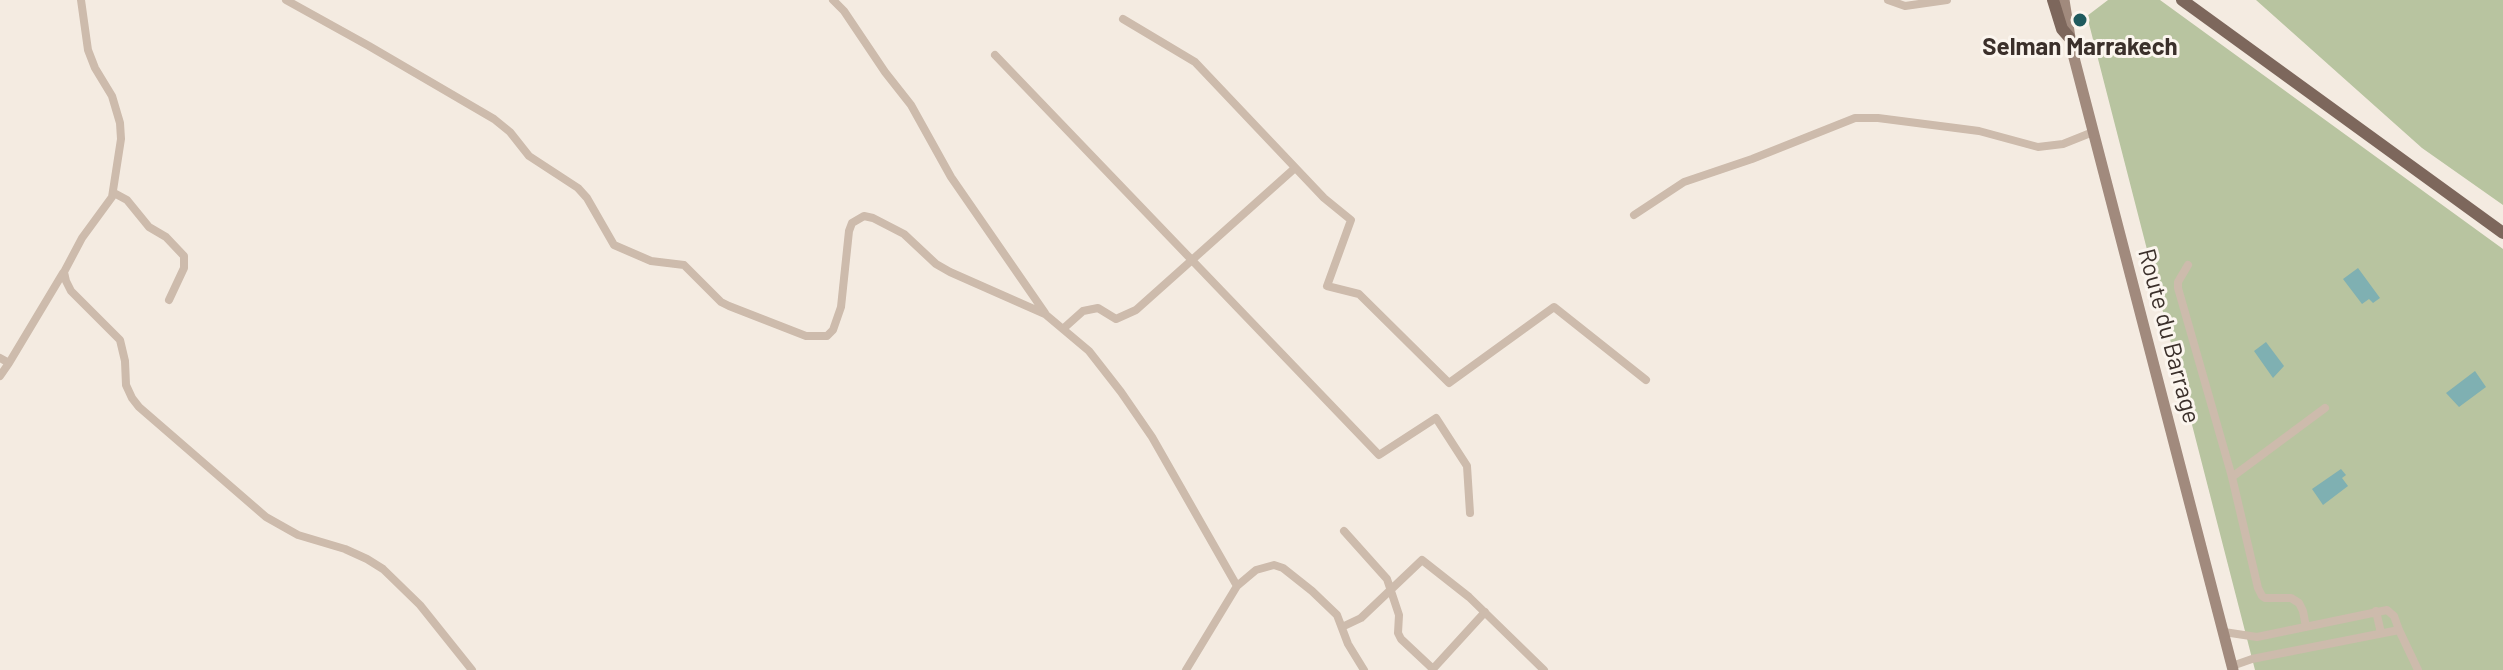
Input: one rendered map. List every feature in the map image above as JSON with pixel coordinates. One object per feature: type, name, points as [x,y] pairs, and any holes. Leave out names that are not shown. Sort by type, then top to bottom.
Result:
[{"type":"main road","points":[[2053,0],[2062,29],[2069,37]]},
{"type":"main road","points":[[2182,0],[2503,233]]},
{"type":"main road","name":"Route du Barrage","points":[[2067,3],[2069,37],[2233,668]]},
{"type":"street","points":[[0,376],[4,361],[114,193],[120,123],[112,96],[88,50],[81,0]]},
{"type":"street","points":[[286,0],[494,119],[510,132],[529,156],[578,188],[614,245],[651,261],[684,265],[721,302],[729,306],[806,336],[827,336],[838,320],[841,307],[849,231],[852,223],[864,216],[904,234],[936,264],[950,272],[1045,314],[1096,359],[1152,437],[1237,586]]},
{"type":"street","points":[[1888,0],[1905,6],[1947,0]]},
{"type":"street","points":[[834,1],[911,105],[955,184],[1045,314]]},
{"type":"street","points":[[1123,19],[1195,62],[1324,198],[1351,220],[1327,286],[1359,294],[1449,383],[1554,307],[1646,380]]},
{"type":"street","points":[[995,55],[1379,455],[1436,418],[1467,466],[1470,513]]},
{"type":"street","points":[[1634,215],[1684,182],[1855,118],[1979,131],[2038,147],[2063,144],[2093,132]]},
{"type":"street","points":[[1064,328],[1083,311],[1098,308],[1116,319],[1136,310],[1295,168]]},
{"type":"street","points":[[114,193],[127,200],[149,227],[166,237],[184,256],[184,268],[169,300]]},
{"type":"street","points":[[2188,265],[2178,288],[2232,477],[2260,594],[2265,598],[2291,598],[2299,603],[2306,627]]},
{"type":"street","points":[[64,272],[71,291],[120,340],[128,392],[139,407],[266,517],[298,535],[345,549],[383,569],[420,605],[472,670]]},
{"type":"street","points":[[2232,477],[2325,408]]},
{"type":"street","points":[[1344,531],[1387,579],[1399,615],[1398,633],[1432,669],[1485,612]]},
{"type":"street","points":[[1342,627],[1361,618],[1422,560],[1485,612],[1544,670]]},
{"type":"street","points":[[1186,670],[1237,586],[1256,570],[1274,565],[1283,568],[1325,601],[1337,615],[1348,644],[1364,670]]},
{"type":"street","points":[[2224,632],[2257,637],[2387,610],[2392,612],[2418,670]]},
{"type":"street","points":[[2376,611],[2381,633]]},
{"type":"street","points":[[2233,668],[2252,659],[2399,630]]},
{"type":"green space","points":[[2108,0],[2160,0],[2503,249],[2503,670],[2255,670],[2087,16]]},
{"type":"green space","points":[[2256,0],[2503,0],[2503,205],[2422,148]]},
{"type":"water","points":[[2358,268],[2380,298],[2373,303],[2369,299],[2362,304],[2343,279]]},
{"type":"water","points":[[2266,342],[2284,366],[2273,378],[2254,351]]},
{"type":"water","points":[[2475,371],[2486,387],[2459,407],[2446,393]]},
{"type":"water","points":[[2341,469],[2346,475],[2342,478],[2348,486],[2323,505],[2312,489]]},
{"type":"place","name":"Selman Marrakech","points":[[2080,20]]}]
